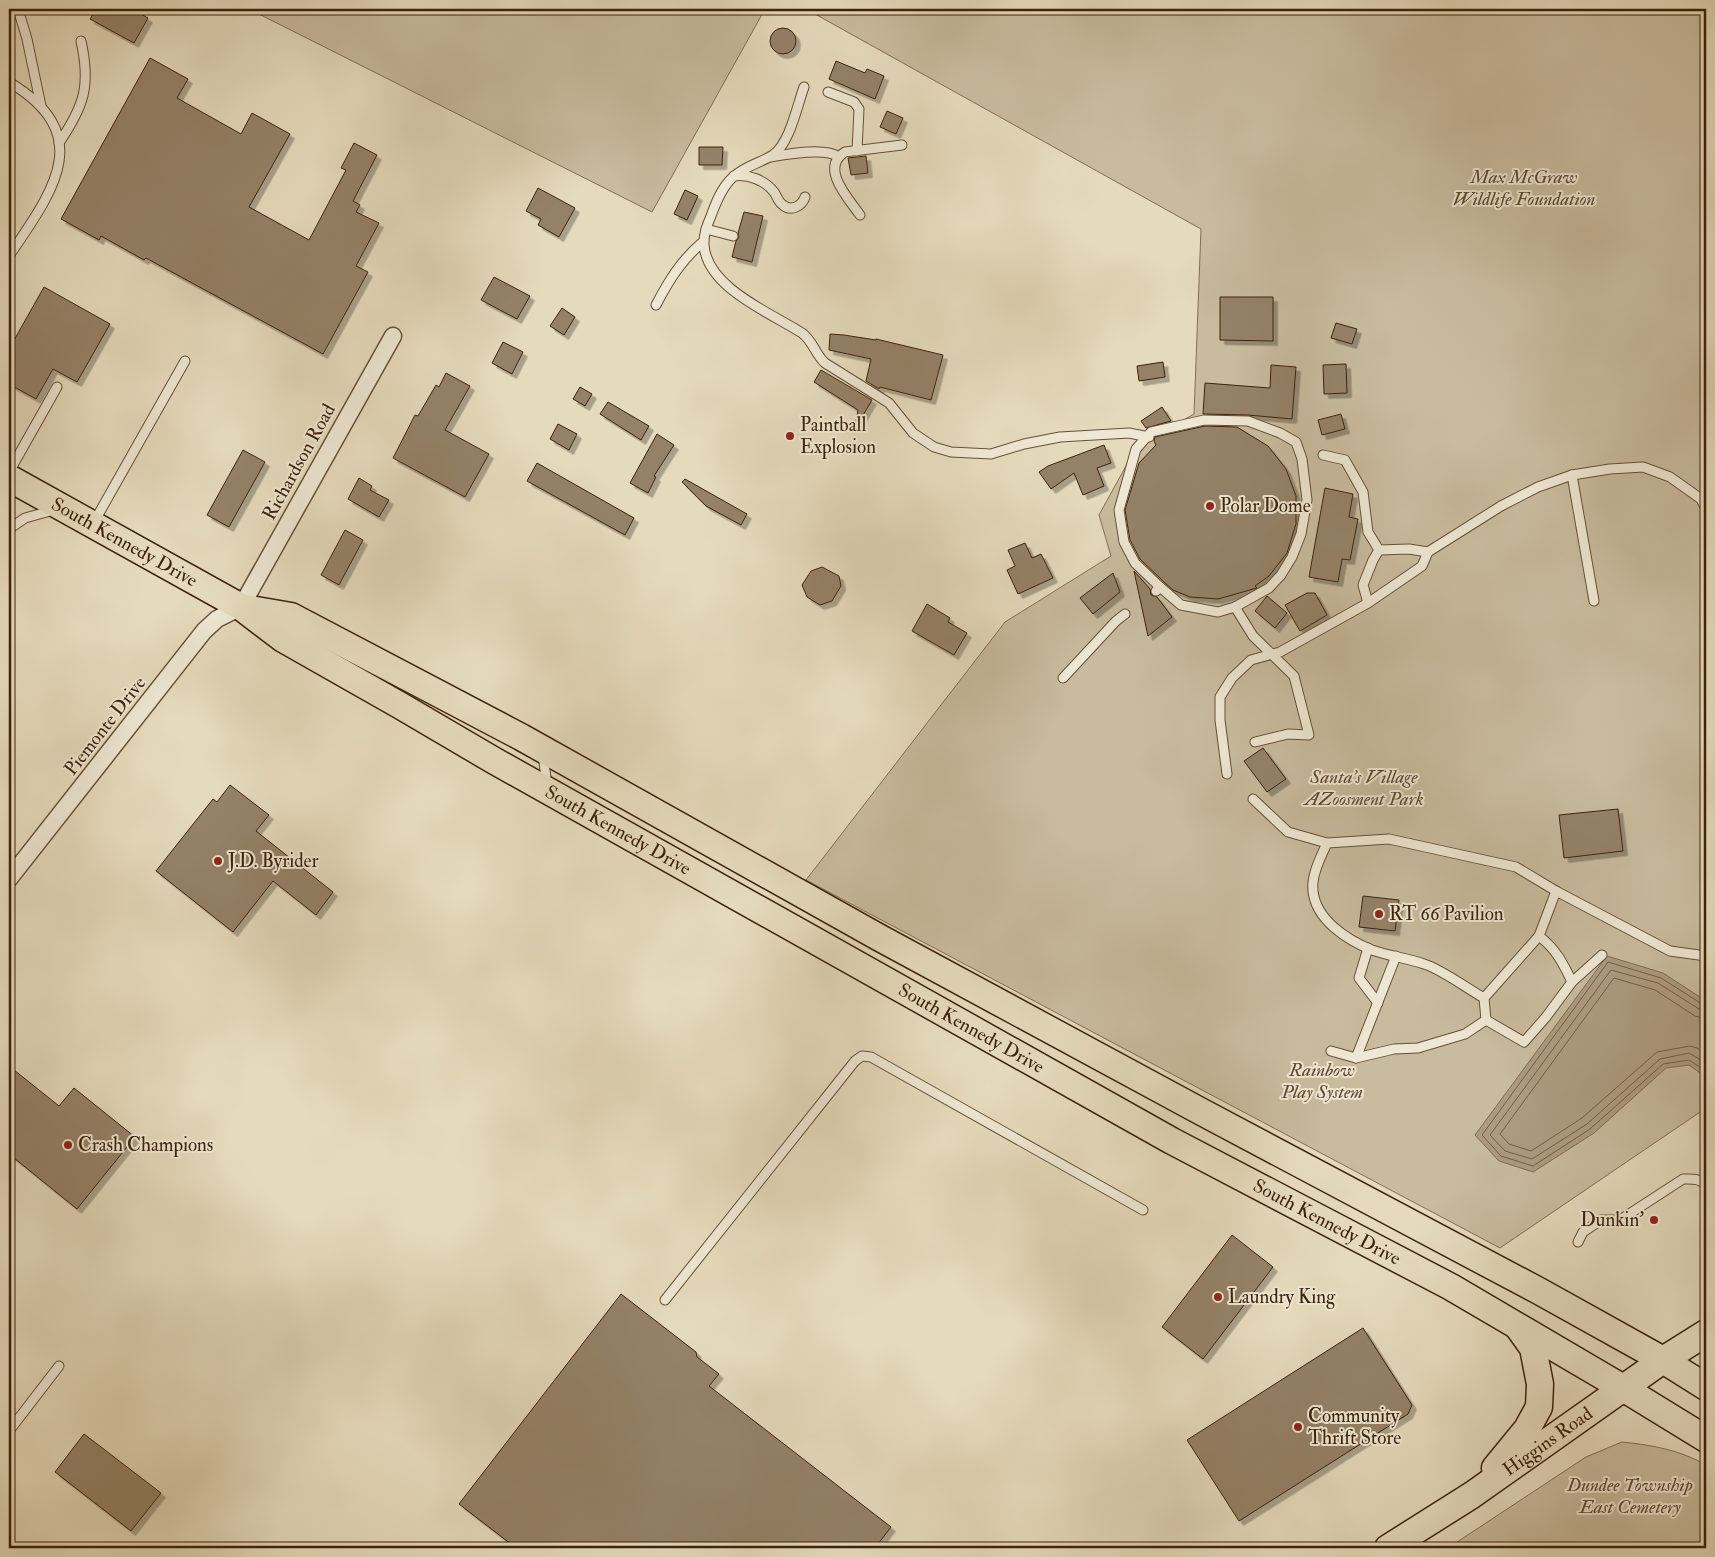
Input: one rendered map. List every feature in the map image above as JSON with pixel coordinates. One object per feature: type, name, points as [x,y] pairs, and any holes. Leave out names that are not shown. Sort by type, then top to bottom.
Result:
[{"type":"main road","name":"South Kennedy Drive","points":[[9,478],[241,607],[283,639],[547,791],[1172,1141],[1443,1282],[1706,1439]]},
{"type":"main road","name":"South Kennedy Drive","points":[[241,607],[291,616],[542,749],[889,942],[1200,1111],[1539,1291],[1663,1360],[1706,1387]]},
{"type":"main road","points":[[1472,1495],[1527,1429],[1538,1407],[1540,1384],[1533,1348],[1516,1324]]},
{"type":"main road","name":"Higgins Road","points":[[1388,1548],[1472,1495],[1663,1360],[1706,1333]]},
{"type":"street","name":"Richardson Road","points":[[241,607],[393,336]]},
{"type":"street","name":"Piemonte Drive","points":[[9,879],[204,632],[217,619],[241,607]]},
{"type":"lane","points":[[18,9],[24,26],[41,106]]},
{"type":"lane","points":[[59,143],[78,112],[84,94],[86,75],[81,41]]},
{"type":"lane","points":[[9,82],[30,96],[41,106],[53,122],[60,154],[57,171],[51,187],[9,256]]},
{"type":"lane","points":[[804,87],[784,141],[778,151],[745,168],[734,176],[721,193],[706,229],[704,247],[710,266],[722,281],[765,313],[810,340],[825,363],[889,403],[913,433],[934,447],[951,452],[981,455],[991,454],[1043,439],[1060,437],[1129,433],[1149,437]]},
{"type":"lane","points":[[828,92],[854,102],[859,109],[857,151]]},
{"type":"lane","points":[[860,216],[835,176],[835,167],[839,157],[845,152],[902,145]]},
{"type":"lane","points":[[769,157],[824,152],[839,157]]},
{"type":"lane","points":[[734,176],[752,177],[760,181],[773,190],[785,207],[796,208],[805,197]]},
{"type":"lane","points":[[706,229],[733,236]]},
{"type":"lane","points":[[656,305],[674,272],[690,253],[704,241]]},
{"type":"lane","points":[[92,525],[185,362]]},
{"type":"lane","points":[[9,472],[57,387]]},
{"type":"lane","points":[[1204,420],[1248,421],[1280,433],[1296,442],[1302,459],[1307,500],[1302,534],[1292,558],[1269,588],[1235,607],[1218,612],[1181,605],[1158,589],[1135,563],[1124,542],[1119,510],[1136,449],[1149,437],[1152,432],[1204,420]]},
{"type":"lane","points":[[1323,455],[1345,460],[1363,492],[1368,532],[1379,550]]},
{"type":"lane","points":[[1227,774],[1220,720],[1220,696],[1232,678],[1251,660],[1280,652],[1368,603],[1422,566],[1428,552],[1501,506],[1538,488],[1572,475],[1610,468],[1643,467],[1670,477],[1701,499],[1706,508]]},
{"type":"lane","points":[[1572,475],[1594,601]]},
{"type":"lane","points":[[9,529],[25,518],[44,512],[66,510]]},
{"type":"lane","points":[[1379,550],[1409,549],[1428,552]]},
{"type":"lane","points":[[1368,603],[1363,585],[1379,550]]},
{"type":"lane","points":[[1235,607],[1253,636],[1294,676],[1309,735],[1288,734],[1256,742]]},
{"type":"lane","points":[[1063,678],[1125,614]]},
{"type":"lane","points":[[542,749],[547,791]]},
{"type":"lane","points":[[1253,800],[1288,832],[1327,843],[1389,839],[1516,867],[1556,891],[1670,951],[1706,956]]},
{"type":"lane","points":[[1327,843],[1317,867],[1312,889],[1317,908],[1330,924],[1355,942],[1368,948],[1426,964],[1484,998]]},
{"type":"lane","points":[[1486,1020],[1484,998],[1539,936],[1556,891]]},
{"type":"lane","points":[[1539,936],[1550,944],[1559,955],[1572,982]]},
{"type":"lane","points":[[1368,948],[1359,978],[1378,1003]]},
{"type":"lane","points":[[1486,1020],[1524,1042],[1546,1017],[1572,982],[1602,955]]},
{"type":"lane","points":[[1356,1058],[1396,956]]},
{"type":"lane","points":[[1331,1051],[1356,1058],[1394,1049],[1418,1048],[1465,1034],[1486,1020]]},
{"type":"lane","points":[[665,1300],[855,1061],[862,1056],[871,1057],[1143,1210]]},
{"type":"lane","points":[[1578,1242],[1583,1232],[1601,1220],[1620,1220],[1682,1179],[1694,1179],[1704,1182],[1706,1186]]},
{"type":"lane","points":[[9,1431],[60,1366]]},
{"type":"green space","points":[[249,9],[765,9],[652,212]]},
{"type":"green space","name":"Santa's Village AZoosment Park","points":[[806,9],[1706,9],[1706,1108],[1500,1248],[806,880],[1005,622],[1111,556],[1099,515],[1137,446],[1194,414],[1201,229]]},
{"type":"green space","name":"Dundee Township East Cemetery","points":[[1622,1442],[1665,1449],[1706,1465],[1706,1548],[1448,1548],[1586,1457]]},
{"type":"water","points":[[1607,956],[1663,973],[1706,1001],[1706,1077],[1689,1065],[1666,1068],[1594,1133],[1533,1172],[1499,1161],[1475,1135]]},
{"type":"building","points":[[96,9],[132,9],[148,18],[134,43],[90,19]]},
{"type":"building","points":[[783,28],[792,32],[796,41],[792,50],[783,54],[774,50],[770,41],[774,32]]},
{"type":"building","points":[[150,58],[188,79],[177,98],[241,134],[252,113],[290,134],[249,207],[309,240],[346,170],[341,168],[354,143],[377,155],[353,201],[360,205],[356,212],[379,223],[356,266],[368,272],[323,354],[146,258],[144,260],[101,236],[99,240],[61,219]]},
{"type":"building","points":[[836,61],[865,73],[867,69],[884,76],[875,99],[829,79]]},
{"type":"building","points":[[887,111],[903,118],[896,134],[880,127]]},
{"type":"building","points":[[699,147],[723,147],[722,165],[699,165]]},
{"type":"building","points":[[866,156],[868,173],[851,175],[848,158]]},
{"type":"building","points":[[538,188],[575,208],[559,237],[538,225],[541,219],[526,211]]},
{"type":"building","points":[[685,190],[698,196],[687,220],[674,214]]},
{"type":"building","points":[[744,212],[763,216],[752,262],[732,257],[736,241],[739,237],[738,233]]},
{"type":"building","points":[[494,277],[530,296],[517,319],[481,300]]},
{"type":"building","points":[[44,287],[110,324],[77,382],[53,369],[36,399],[9,384],[9,349]]},
{"type":"building","points":[[1220,297],[1273,297],[1273,341],[1220,340]]},
{"type":"building","points":[[562,308],[575,317],[564,335],[550,326]]},
{"type":"building","points":[[1336,323],[1357,329],[1352,344],[1331,338]]},
{"type":"building","points":[[830,334],[876,339],[943,355],[931,400],[880,387],[879,389],[866,381],[871,359],[829,350]]},
{"type":"building","points":[[503,342],[523,352],[512,374],[492,363]]},
{"type":"building","points":[[1163,362],[1165,377],[1139,381],[1137,366]]},
{"type":"building","points":[[1346,364],[1347,393],[1324,394],[1323,365]]},
{"type":"building","points":[[1271,365],[1296,367],[1292,419],[1248,415],[1203,414],[1205,383],[1270,388]]},
{"type":"building","points":[[821,370],[872,400],[859,422],[856,421],[858,410],[814,382]]},
{"type":"building","points":[[446,373],[470,386],[445,430],[489,454],[465,497],[393,458],[415,415],[418,416],[436,385],[439,387]]},
{"type":"building","points":[[580,387],[592,394],[585,406],[573,399]]},
{"type":"building","points":[[608,402],[649,426],[641,440],[600,414]]},
{"type":"building","points":[[1162,407],[1171,421],[1146,428],[1141,421]]},
{"type":"building","points":[[1341,414],[1345,429],[1322,435],[1318,420]]},
{"type":"building","points":[[558,424],[577,434],[569,450],[550,439]]},
{"type":"building","name":"Polar Dome","points":[[1205,426],[1237,427],[1268,446],[1286,469],[1296,496],[1296,524],[1287,553],[1269,576],[1255,586],[1257,588],[1218,599],[1190,597],[1173,590],[1164,582],[1140,559],[1130,540],[1125,510],[1139,463],[1156,445],[1155,437]]},
{"type":"building","points":[[657,434],[674,445],[654,476],[656,477],[648,493],[630,483]]},
{"type":"building","points":[[1104,445],[1111,463],[1097,468],[1104,486],[1083,495],[1074,473],[1051,489],[1039,472],[1048,466]]},
{"type":"building","points":[[243,450],[265,462],[229,527],[207,515]]},
{"type":"building","points":[[537,463],[634,518],[625,535],[527,481]]},
{"type":"building","points":[[359,478],[372,486],[370,490],[389,500],[379,517],[348,499]]},
{"type":"building","points":[[685,479],[747,514],[741,525],[706,506],[682,482]]},
{"type":"building","points":[[1325,488],[1353,494],[1349,517],[1358,519],[1350,560],[1342,559],[1338,582],[1309,577]]},
{"type":"building","points":[[345,530],[363,540],[339,585],[321,575]]},
{"type":"building","points":[[1025,543],[1032,558],[1041,554],[1053,578],[1018,594],[1007,570],[1015,566],[1008,550]]},
{"type":"building","points":[[822,567],[839,576],[841,586],[832,601],[820,605],[807,597],[802,585],[811,571]]},
{"type":"building","points":[[1134,571],[1150,589],[1151,595],[1157,597],[1172,617],[1148,636]]},
{"type":"building","points":[[1113,573],[1120,592],[1093,614],[1080,598]]},
{"type":"building","points":[[1307,593],[1315,593],[1327,615],[1300,631],[1285,605]]},
{"type":"building","points":[[1267,596],[1287,613],[1275,628],[1255,611]]},
{"type":"building","points":[[927,604],[950,618],[948,622],[967,633],[954,655],[912,631]]},
{"type":"building","points":[[1263,748],[1286,779],[1267,792],[1244,761]]},
{"type":"building","name":"J.D. Byrider","points":[[230,785],[269,815],[256,831],[333,892],[316,915],[273,881],[233,932],[156,871],[213,799],[217,802]]},
{"type":"building","points":[[1618,809],[1623,851],[1564,858],[1559,815]]},
{"type":"building","name":"RT 66 Pavilion","points":[[1363,896],[1399,900],[1395,931],[1359,927]]},
{"type":"building","name":"Crash Champions","points":[[9,1066],[59,1106],[74,1088],[135,1137],[77,1209],[9,1154]]},
{"type":"building","name":"Laundry King","points":[[1232,1235],[1273,1267],[1203,1359],[1162,1327]]},
{"type":"building","points":[[621,1294],[696,1352],[697,1357],[719,1374],[709,1386],[891,1527],[875,1548],[516,1548],[459,1504]]},
{"type":"building","name":"Community Thrift Store","points":[[1363,1328],[1412,1405],[1408,1414],[1239,1521],[1187,1440]]},
{"type":"building","points":[[84,1434],[161,1493],[131,1531],[55,1472]]},
{"type":"place","name":"Paintball Explosion","points":[[790,436]]},
{"type":"place","name":"Polar Dome","points":[[1210,506]]},
{"type":"place","name":"J.D. Byrider","points":[[218,861]]},
{"type":"place","name":"RT 66 Pavilion","points":[[1379,914]]},
{"type":"place","name":"Crash Champions","points":[[68,1145]]},
{"type":"place","name":"Dunkin'","points":[[1654,1220]]},
{"type":"place","name":"Laundry King","points":[[1218,1297]]},
{"type":"place","name":"Community Thrift Store","points":[[1298,1427]]},
{"type":"park label","name":"Max McGraw Wildlife Foundation","points":[[1524,188]]},
{"type":"park label","name":"Rainbow Play System","points":[[1322,1081]]}]
